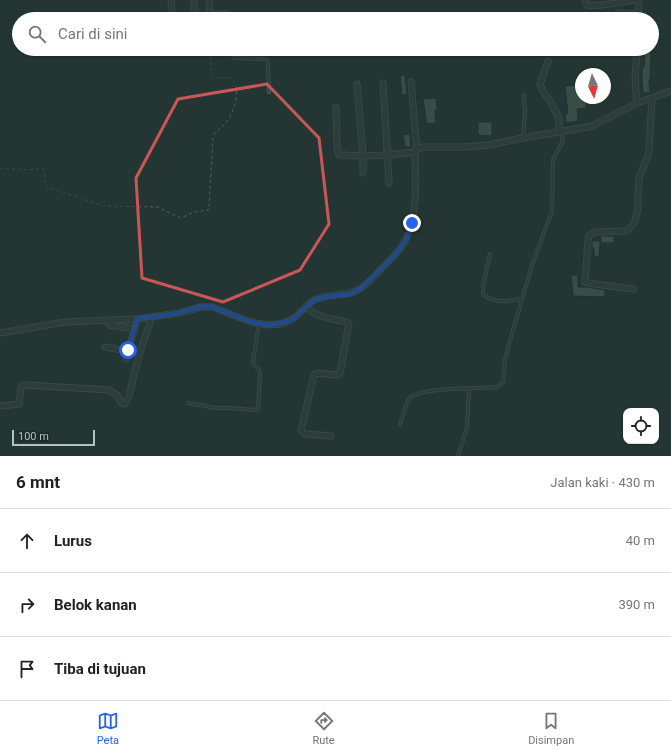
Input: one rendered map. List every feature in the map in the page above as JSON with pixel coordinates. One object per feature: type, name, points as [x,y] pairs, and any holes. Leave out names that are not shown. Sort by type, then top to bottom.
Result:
[{"type":"street","points":[[171,0],[172,11]]},
{"type":"street","points":[[194,0],[195,12]]},
{"type":"street","points":[[209,0],[210,12]]},
{"type":"street","points":[[585,0],[587,5],[592,6],[610,5],[635,0],[639,2],[638,12]]},
{"type":"street","points":[[637,56],[635,79],[637,103]]},
{"type":"street","points":[[548,61],[540,85],[559,118],[561,132]]},
{"type":"street","points":[[0,333],[66,322],[137,319],[179,313],[193,308],[207,306],[251,322],[269,325],[286,322],[294,318],[314,300],[324,297],[350,294],[360,289],[395,255],[406,240],[412,223],[416,190],[416,151],[411,82]]},
{"type":"street","points":[[383,83],[390,183]]},
{"type":"street","points":[[357,84],[363,173]]},
{"type":"street","points":[[336,107],[337,148],[339,155],[388,155],[416,151],[422,147],[464,147],[489,145],[592,126],[637,103],[652,99],[671,91]]},
{"type":"street","points":[[633,289],[585,282],[588,242],[589,236],[594,232],[626,230],[633,224],[637,207],[640,173],[648,158],[652,99]]},
{"type":"street","points":[[306,306],[311,312],[317,315],[347,322],[349,324],[340,373],[337,375],[317,373],[314,375],[301,430],[305,434],[331,436]]},
{"type":"street","points":[[0,406],[19,404],[21,387],[23,385],[109,390],[118,396],[121,403],[125,404],[129,396],[139,355],[152,317]]},
{"type":"street","points":[[126,359],[137,319]]},
{"type":"street","points":[[110,324],[134,328]]},
{"type":"street","points":[[105,347],[128,350]]},
{"type":"lane","points":[[233,56],[234,58],[268,60],[269,92]]},
{"type":"lane","points":[[523,138],[525,114],[524,96]]},
{"type":"lane","points":[[400,424],[409,400],[414,395],[441,390],[497,387],[503,382],[505,360],[522,299],[532,265],[552,211],[553,160],[562,144],[561,132]]},
{"type":"lane","points":[[490,254],[483,286],[483,294],[492,299],[503,301],[522,299]]},
{"type":"lane","points":[[188,403],[216,408],[258,409],[260,373],[259,369],[255,367],[253,362],[259,324]]},
{"type":"lane","points":[[458,456],[467,428],[469,389]]},
{"type":"path","points":[[0,168],[19,170],[42,169],[44,170],[47,187],[104,206],[157,206],[181,218],[194,212],[209,210],[214,136],[218,129],[228,120],[235,104],[237,92],[234,80],[232,78],[218,78],[213,75],[211,68],[211,56]]},
{"type":"highlighted area","points":[[267,84],[319,138],[329,224],[300,270],[223,302],[142,278],[136,178],[178,99]]},
{"type":"building","points":[[645,56],[651,56],[650,81],[649,80],[650,93],[643,93],[642,67],[644,67]]},
{"type":"building","points":[[400,75],[405,75],[407,95],[402,95]]},
{"type":"building","points":[[575,85],[575,104],[586,104],[586,108],[577,109],[578,121],[566,123],[565,114],[568,114],[565,86]]},
{"type":"building","points":[[436,98],[436,123],[427,124],[423,99]]},
{"type":"building","points":[[478,122],[492,122],[492,136],[478,135]]},
{"type":"building","points":[[410,134],[411,147],[405,147],[403,135]]},
{"type":"building","points":[[601,236],[614,236],[614,243],[601,243]]},
{"type":"building","points":[[592,241],[600,241],[599,257],[594,257]]},
{"type":"building","points":[[571,275],[578,275],[578,287],[605,290],[605,297],[573,296]]},
{"type":"route","points":[[128,350],[137,319],[179,313],[193,308],[207,306],[251,322],[269,325],[278,324],[294,318],[314,300],[324,297],[350,294],[360,289],[374,277],[395,255],[406,240],[412,223]]}]
